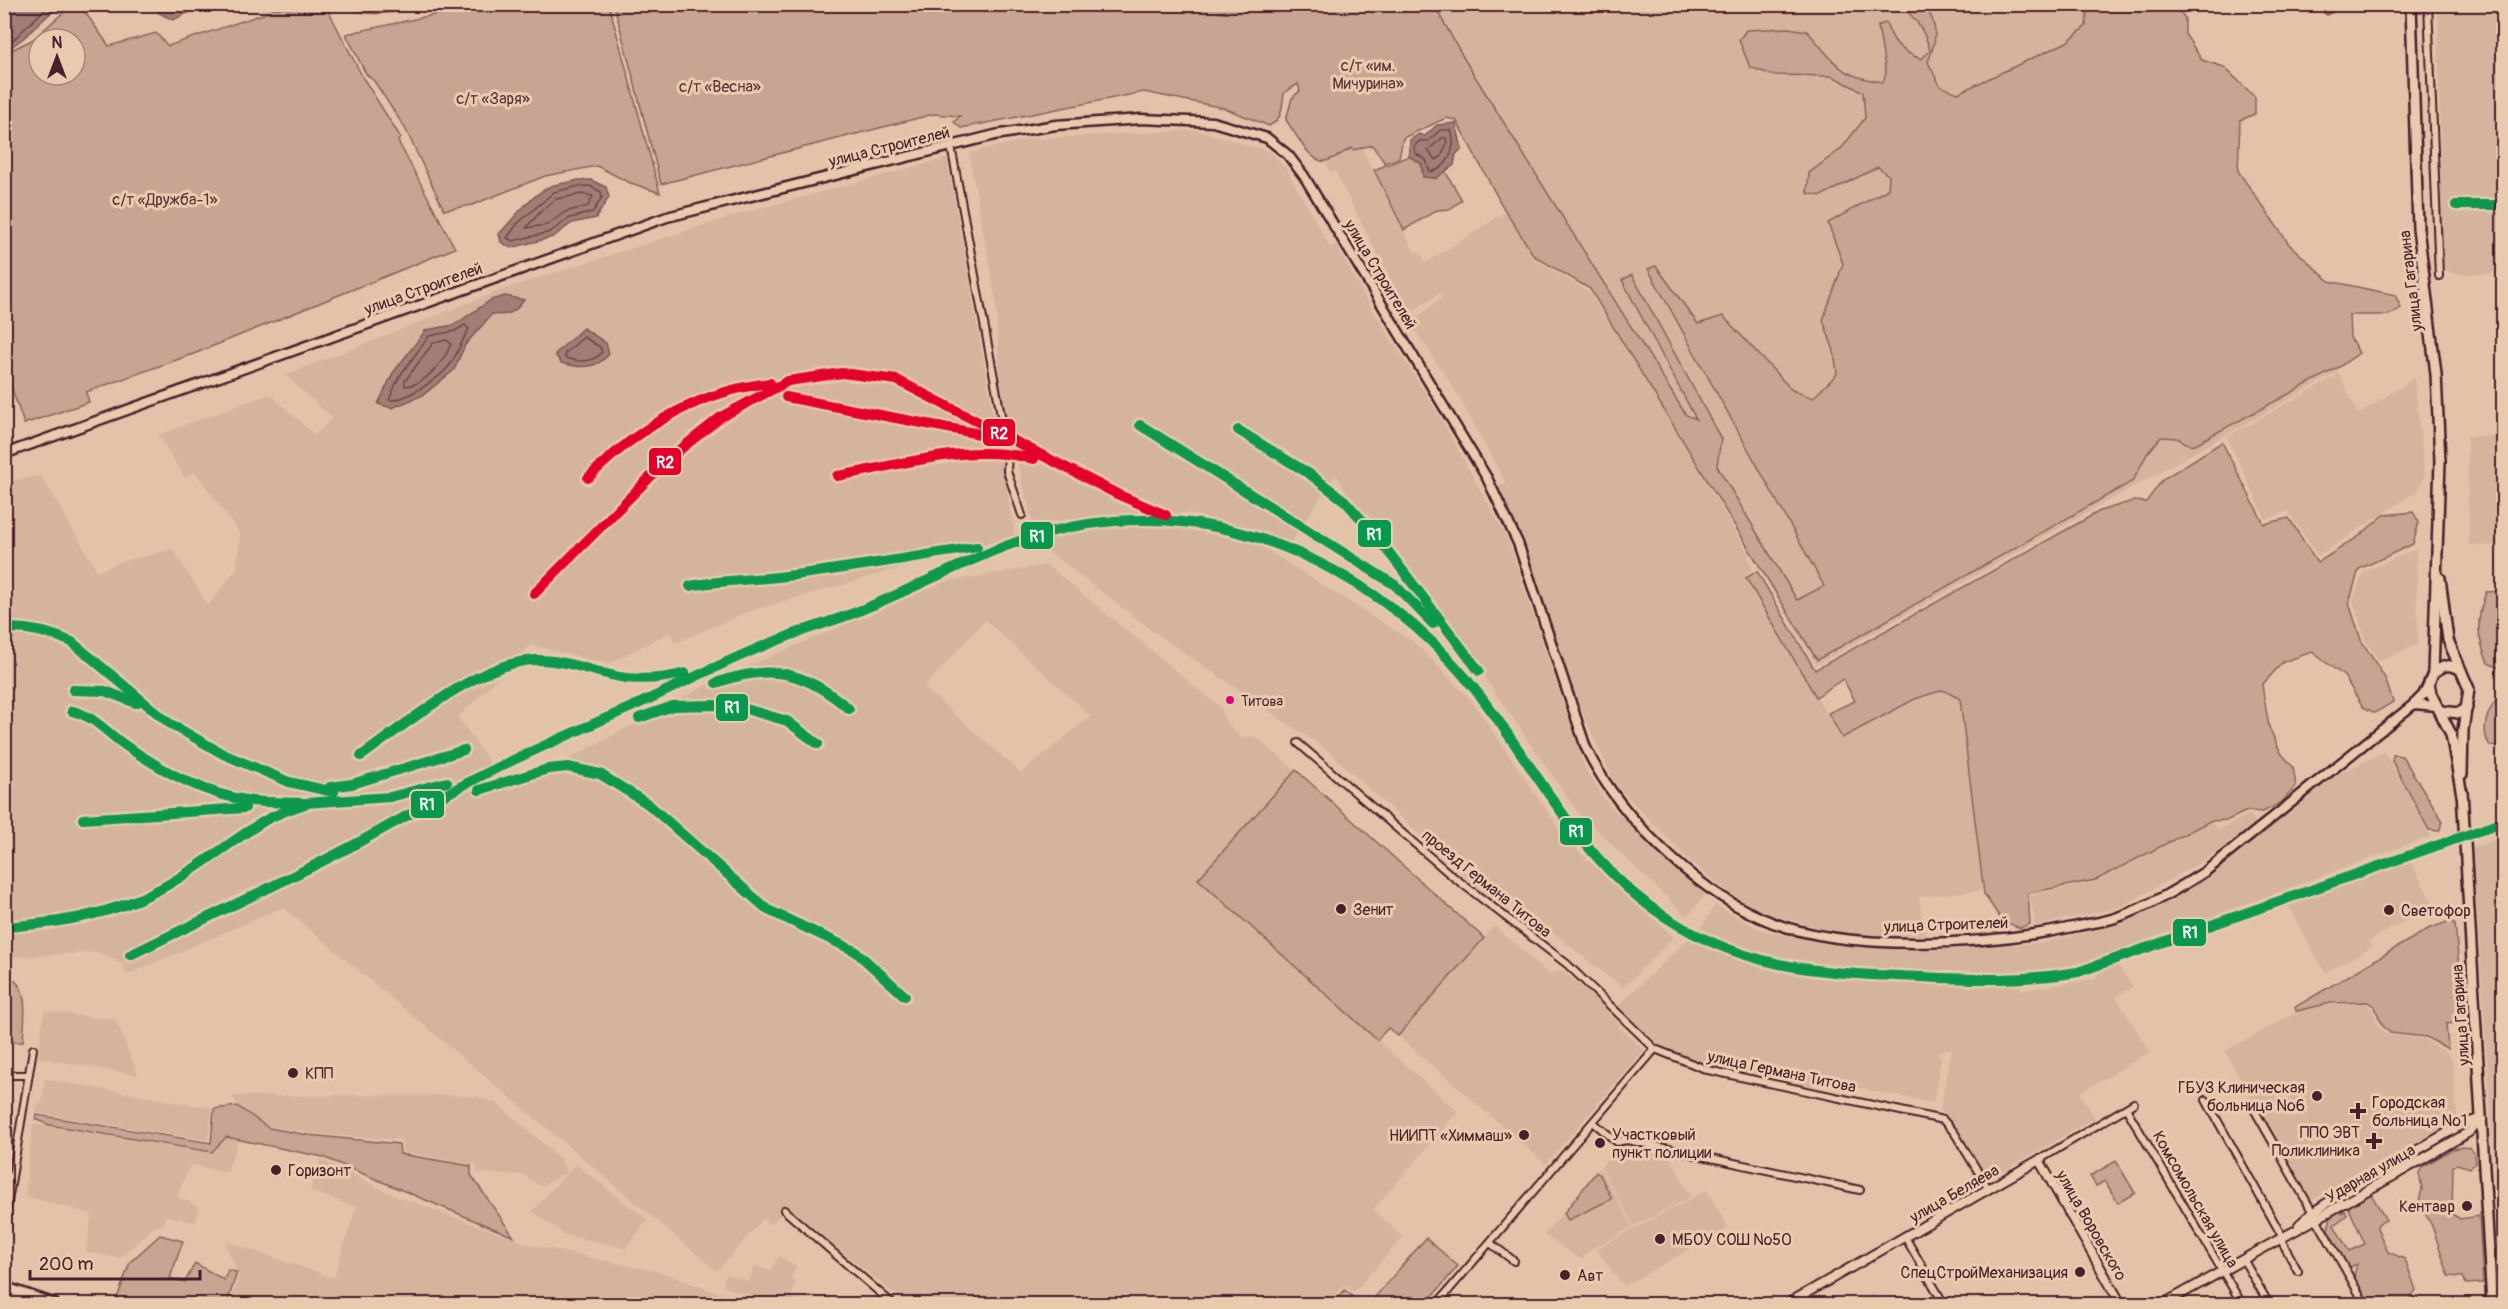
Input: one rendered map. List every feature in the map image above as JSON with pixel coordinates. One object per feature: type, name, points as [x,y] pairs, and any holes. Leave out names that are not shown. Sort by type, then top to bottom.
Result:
[{"type":"main road","name":"улица Гагарина","points":[[2411,4],[2418,228],[2436,374],[2440,461],[2437,554]]},
{"type":"main road","name":"улица Строителей","points":[[4,454],[667,217],[951,146],[1056,125],[1142,118],[1213,122],[1267,138],[1288,155],[1304,176],[1487,478],[1518,543],[1586,748],[1598,772],[1623,806],[1665,850],[1711,891],[1761,918],[1796,930],[1830,936],[1914,943],[2041,934],[2118,918],[2186,884],[2206,871],[2371,736],[2414,704],[2423,695],[2428,683]]},
{"type":"main road","points":[[2437,554],[2448,640],[2469,689],[2463,730],[2462,795]]},
{"type":"main road","points":[[2437,554],[2433,673],[2428,683],[2451,734],[2462,795]]},
{"type":"main road","points":[[2433,673],[2443,665],[2453,665],[2461,670]]},
{"type":"main road","points":[[2414,704],[2459,713],[2467,708]]},
{"type":"main road","name":"улица Гагарина","points":[[2462,795],[2492,1305]]},
{"type":"main road","points":[[4,1287],[54,1305]]},
{"type":"main road","points":[[4,1297],[27,1305]]},
{"type":"street","points":[[2428,4],[2439,276]]},
{"type":"street","points":[[951,146],[1008,453],[1007,471],[1022,515]]},
{"type":"street","name":"проезд Германа Титова","points":[[1298,742],[1450,876],[1567,964],[1655,1049]]},
{"type":"street","points":[[4,1226],[33,1049]]},
{"type":"street","points":[[1437,1305],[1655,1049]]},
{"type":"street","name":"улица Германа Титова","points":[[1655,1049],[1708,1070],[1942,1120],[1954,1132],[1988,1188]]},
{"type":"street","points":[[4,1075],[28,1075]]},
{"type":"street","points":[[2206,1100],[2298,1271]]},
{"type":"street","name":"улица Беляева","points":[[1787,1305],[2134,1103]]},
{"type":"street","points":[[2251,1104],[2365,1305]]},
{"type":"street","name":"Комсомольская улица","points":[[2126,1108],[2242,1305]]},
{"type":"street","name":"Ударная улица","points":[[2163,1305],[2482,1119]]},
{"type":"street","points":[[1593,1122],[1617,1142],[1627,1140],[1860,1190]]},
{"type":"street","name":"улица Воровского","points":[[2039,1160],[2121,1305]]},
{"type":"street","points":[[784,1210],[893,1305]]},
{"type":"street","points":[[1905,1237],[1944,1305]]},
{"type":"street","points":[[1490,1243],[1514,1261]]},
{"type":"street","points":[[2243,1259],[2269,1305]]},
{"type":"shaded area","points":[[1432,5],[2144,5],[2205,106],[2338,372],[1816,665]]},
{"type":"shaded area","points":[[2438,5],[2503,5],[2503,274],[2455,274],[2442,269]]},
{"type":"shaded area","points":[[1197,130],[1271,152],[1287,170],[1330,247],[1336,244],[1365,297],[1439,415],[1508,540],[1586,771],[1608,804],[1706,895],[1687,917],[1576,810],[1477,666],[1345,490],[1336,474],[1291,542],[1189,513],[1123,514],[1033,523],[1009,432],[1000,386],[996,302],[969,153],[1028,139]]},
{"type":"shaded area","points":[[1361,146],[1415,253],[1419,251],[1426,263],[1505,212],[1534,259],[1589,292],[1658,400],[1748,553],[1752,570],[1746,575],[1841,739],[1916,700],[1943,691],[1960,699],[1983,890],[1919,897],[1925,935],[1873,935],[1828,930],[1764,913],[1724,889],[1690,861],[1615,784],[1574,694],[1523,537],[1498,487],[1506,483],[1455,390],[1410,323],[1443,297],[1440,293],[1408,314],[1335,171],[1330,172],[1325,161]]},
{"type":"shaded area","points":[[947,158],[1015,535],[747,612],[675,643],[670,632],[608,664],[531,645],[458,717],[509,791],[714,681],[944,582],[1047,565],[1221,708],[1226,723],[1243,738],[1254,736],[1296,770],[1198,879],[1458,1112],[1373,1210],[1403,1237],[1354,1292],[1344,1285],[1327,1304],[907,1304],[787,1207],[771,1225],[763,1219],[717,1271],[283,907],[127,975],[122,964],[98,952],[5,958],[5,482],[41,475],[98,572],[117,563],[173,549],[208,606],[237,568],[240,534],[195,472],[185,478],[158,435],[270,394],[315,435],[332,418],[285,375],[504,289],[739,214]],"holes":[[[985,620],[1091,716],[1021,773],[924,687]]]},
{"type":"shaded area","points":[[2339,374],[2359,414],[2414,378],[2425,478],[2415,493],[2318,556],[2288,511],[2266,520],[2227,437]]},
{"type":"shaded area","points":[[2467,436],[2503,436],[2503,546],[2469,545]]},
{"type":"shaded area","points":[[1113,524],[1190,527],[1229,534],[1256,543],[1415,643],[1472,701],[1569,843],[1674,937],[1623,988],[1516,904],[1512,906],[1503,899],[1506,895],[1500,890],[1491,900],[1328,751],[1161,637],[1050,553],[1041,537],[1073,529]]},
{"type":"shaded area","points":[[2416,549],[2418,644],[2379,661],[2365,639],[2353,601],[2363,572]]},
{"type":"shaded area","points":[[2384,752],[2431,836],[2096,959],[2024,976],[1813,967],[1754,956],[1701,928],[1715,905],[1761,930],[1820,943],[1913,951],[2042,943],[2118,924],[2192,888],[2337,775]]},
{"type":"shaded area","points":[[2250,814],[2256,824],[2203,861],[2121,907],[2035,926],[2030,895],[2098,881],[2211,822],[2218,830]]},
{"type":"shaded area","points":[[2504,837],[2503,1300],[2473,848]]},
{"type":"shaded area","points":[[2410,861],[2434,905],[2369,941],[2372,947],[2325,973],[2286,903]]},
{"type":"shaded area","points":[[1494,926],[1549,974],[1562,970],[1606,1007],[1609,1015],[1620,1024],[1618,1027],[1644,1050],[1546,1164],[1398,1036]]},
{"type":"shaded area","points":[[1691,936],[1757,964],[1796,972],[2019,983],[2022,990],[2095,979],[2100,971],[2116,962],[2133,987],[2116,997],[2150,1052],[2080,1093],[2095,1118],[1993,1177],[1982,1170],[1957,1128],[1940,1110],[1952,1049],[1938,1051],[1941,1059],[1933,1103],[1849,1086],[1817,1084],[1807,1087],[1702,1064],[1661,1046],[1618,1006]]},
{"type":"shaded area","name":"Городская больница №1","points":[[2365,1004],[2372,1008],[2378,1026],[2386,1034],[2424,1039],[2448,1054],[2453,1061],[2457,1120],[2309,1202],[2225,1051],[2301,1010],[2327,1005]]},
{"type":"shaded area","points":[[44,1011],[116,1020],[138,1075],[38,1058]]},
{"type":"shaded area","points":[[45,1079],[212,1108],[208,1140],[36,1113],[38,1103],[42,1103]]},
{"type":"shaded area","points":[[455,1095],[478,1097],[498,1104],[562,1160],[566,1173],[541,1186],[524,1175],[477,1173],[477,1165],[402,1152],[402,1140],[319,1134],[269,1126],[240,1108],[232,1096]]},
{"type":"shaded area","points":[[33,1124],[213,1153],[226,1138],[238,1141],[227,1172],[190,1165],[177,1197],[200,1207],[195,1223],[165,1215],[164,1223],[151,1229],[120,1258],[86,1252],[92,1214],[25,1196]]},
{"type":"shaded area","points":[[1626,1143],[1669,1154],[1691,1197],[1634,1226],[1601,1167],[1616,1149]]},
{"type":"shaded area","points":[[320,1159],[396,1196],[531,1245],[659,1272],[751,1304],[230,1304],[239,1277],[225,1241],[334,1278],[356,1207],[310,1191]]},
{"type":"shaded area","points":[[575,1164],[648,1220],[626,1248],[565,1235],[532,1211]]},
{"type":"shaded area","points":[[1600,1168],[1633,1227],[1590,1250],[1582,1260],[1544,1235]]},
{"type":"shaded area","name":"МБОУ СОШ №50","points":[[1707,1190],[1728,1228],[1624,1286],[1596,1249]]},
{"type":"shaded area","points":[[779,1256],[796,1266],[791,1277],[795,1283],[792,1297],[808,1304],[775,1304],[723,1286],[726,1274],[749,1281],[755,1266],[770,1271]]},
{"type":"shaded area","points":[[1873,1293],[1880,1304],[1854,1304]]},
{"type":"green space","name":"с/т «Дружба-1»","points":[[72,5],[80,5],[109,46],[156,33],[168,46],[272,11],[329,12],[363,78],[401,138],[398,141],[455,248],[196,353],[86,392],[89,402],[24,424],[5,369],[5,53],[27,42],[27,87],[87,87],[87,27],[47,27]]},
{"type":"green space","points":[[343,5],[427,5],[374,14],[353,10]]},
{"type":"green space","name":"с/т «Заря»","points":[[479,5],[609,5],[660,193],[628,182],[597,166],[545,176],[472,205],[444,210],[405,128],[374,81],[366,74],[346,34]]},
{"type":"green space","points":[[614,5],[1434,5],[1466,62],[1686,415],[1696,419],[1622,280],[1632,275],[1721,439],[1717,466],[1797,600],[1824,586],[1648,269],[1656,266],[1698,324],[1723,316],[1792,390],[1813,398],[1837,374],[1834,351],[1823,320],[1843,264],[1828,223],[1888,189],[1889,176],[1878,167],[1821,196],[1807,193],[1809,173],[1841,149],[1865,118],[1863,92],[1832,76],[1772,75],[1750,67],[1739,40],[1746,30],[1788,28],[1807,31],[1832,60],[1846,72],[1883,82],[1886,73],[1878,26],[1886,22],[1891,36],[1898,45],[1921,59],[1930,51],[1925,37],[1915,20],[1900,5],[1924,5],[1932,19],[1935,33],[1928,62],[1940,86],[1958,93],[2067,42],[2086,26],[2088,5],[2175,5],[2185,18],[2185,34],[2202,60],[2224,67],[2255,97],[2255,114],[2240,120],[2238,171],[2289,244],[2329,281],[2395,295],[2401,308],[2389,315],[2349,315],[2350,337],[2359,353],[2339,367],[2192,446],[2177,438],[2161,437],[2147,454],[2133,481],[1817,660],[1590,289],[1534,256],[1504,209],[1456,120],[1446,118],[1403,138],[1399,158],[1385,163],[1372,145],[1353,150],[1352,148],[1331,159],[1319,161],[1308,152],[1286,120],[1292,98],[1300,91],[1298,84],[1284,93],[1279,116],[1269,126],[1224,108],[1144,92],[961,128],[954,122],[960,116],[934,114],[661,184]]},
{"type":"green space","points":[[1409,156],[1421,163],[1423,177],[1436,178],[1445,171],[1462,200],[1450,209],[1437,210],[1404,230],[1374,170]]},
{"type":"green space","points":[[2222,442],[2264,524],[2289,518],[2317,563],[2358,537],[2384,515],[2413,512],[2419,522],[2413,544],[2359,569],[2349,603],[2361,640],[2385,678],[2393,702],[2375,713],[2363,707],[2344,676],[2312,652],[2283,662],[2262,685],[2269,727],[2281,753],[2293,767],[2296,786],[2282,802],[2263,812],[2247,811],[2228,820],[2210,821],[2096,880],[2028,893],[2030,924],[2020,928],[2002,921],[1984,894],[1960,699],[1943,690],[1915,699],[1842,738],[1828,713],[1855,701],[1843,679],[1816,697],[1746,578],[1757,571],[1815,670],[2100,511],[2133,501],[2146,502],[2163,479]]},
{"type":"green space","points":[[2504,591],[2503,670],[2488,663],[2479,636],[2479,620],[2486,592]]},
{"type":"green space","points":[[2503,694],[2503,747],[2490,746],[2485,725],[2489,711]]},
{"type":"green space","points":[[2393,755],[2402,756],[2443,821],[2439,831],[2429,830],[2392,761]]},
{"type":"green space","name":"Зенит","points":[[1296,770],[1484,938],[1398,1036],[1388,1028],[1377,1040],[1198,879]]},
{"type":"green space","points":[[2450,921],[2455,924],[2464,1022],[2446,1024],[2448,1049],[2426,1037],[2390,1033],[2382,1025],[2375,1007],[2368,1002],[2331,1003],[2296,1011],[2295,1007],[2428,929]]},
{"type":"green space","points":[[5,975],[14,980],[23,994],[25,1013],[23,1042],[5,1042]]},
{"type":"green space","points":[[237,1106],[269,1128],[308,1135],[399,1144],[400,1154],[471,1166],[471,1175],[514,1237],[323,1157],[226,1137],[212,1152],[49,1125],[36,1119],[37,1115],[211,1143],[214,1109]]},
{"type":"green space","points":[[2463,1128],[2466,1129],[2465,1131],[2320,1213]]},
{"type":"green space","points":[[2470,1148],[2474,1153],[2475,1164],[2470,1168],[2457,1164],[2453,1167],[2452,1214],[2460,1219],[2479,1216],[2483,1283],[2466,1284],[2463,1277],[2449,1276],[2432,1226],[2419,1202],[2422,1189],[2419,1173],[2422,1167],[2453,1149]]},
{"type":"green space","points":[[2116,1161],[2135,1193],[2118,1203],[2105,1181],[2096,1186],[2090,1176]]},
{"type":"green space","points":[[1596,1172],[1600,1175],[1612,1199],[1568,1220],[1564,1213]]},
{"type":"green space","points":[[2370,1192],[2386,1220],[2378,1224],[2377,1228],[2388,1252],[2405,1259],[2416,1290],[2407,1304],[2368,1304],[2353,1279],[2357,1264],[2346,1268],[2332,1244],[2328,1230],[2332,1211],[2338,1208],[2341,1213],[2345,1211],[2347,1215],[2334,1225],[2349,1251],[2365,1244],[2347,1204]]},
{"type":"green space","points":[[160,1235],[183,1241],[170,1278],[185,1282],[195,1263],[224,1280],[228,1270],[237,1272],[227,1304],[115,1304],[130,1262]]},
{"type":"green space","points":[[1426,1238],[1458,1266],[1426,1304],[1369,1304]]},
{"type":"green space","points":[[1345,1290],[1352,1296],[1345,1304],[1332,1304]]},
{"type":"water","points":[[5,4],[61,5],[35,27],[27,27],[27,35],[5,50]]},
{"type":"water","points":[[156,4],[322,5],[318,9],[200,7],[173,20],[159,13]]},
{"type":"water","points":[[2314,5],[2345,5],[2327,15]]},
{"type":"water","points":[[1456,123],[1462,149],[1456,154],[1454,165],[1436,178],[1423,177],[1422,164],[1409,156],[1410,140],[1419,134],[1425,136],[1437,125]]},
{"type":"water","points":[[578,180],[591,180],[606,187],[609,197],[596,218],[572,223],[553,237],[511,248],[501,242],[499,234],[537,195],[551,186]]},
{"type":"water","points":[[505,296],[524,300],[511,313],[492,314],[465,345],[454,370],[423,395],[392,408],[378,404],[393,373],[426,330],[454,325],[491,300]]},
{"type":"water","points":[[583,328],[606,343],[609,354],[593,365],[574,366],[561,363],[555,354]]},
{"type":"transit line","name":"R1","points":[[2456,205],[2504,205]]},
{"type":"transit line","name":"R2","points":[[534,594],[668,459],[721,417],[788,381],[842,373],[897,380],[1119,495],[1166,515]]},
{"type":"transit line","name":"R2","points":[[588,478],[627,443],[671,415],[718,394],[770,383]]},
{"type":"transit line","name":"R2","points":[[786,397],[990,436]]},
{"type":"transit line","name":"R1","points":[[1140,425],[1395,585],[1433,624]]},
{"type":"transit line","name":"R1","points":[[1238,430],[1311,475],[1345,501],[1378,538],[1479,671]]},
{"type":"transit line","name":"R2","points":[[837,476],[960,454],[1010,454],[1034,459]]},
{"type":"transit line","name":"R1","points":[[130,955],[323,861],[497,768],[731,660],[790,635],[854,613],[996,550],[1031,537],[1106,522],[1149,520],[1198,524],[1245,534],[1291,550],[1335,571],[1376,597],[1415,627],[1450,660],[1501,724],[1578,834],[1622,883],[1648,905],[1681,927],[1713,943],[1779,964],[1848,973],[1961,979],[2019,978],[2078,972],[2504,822]]},
{"type":"transit line","name":"R1","points":[[690,586],[810,573],[977,547]]},
{"type":"transit line","name":"R1","points":[[4,628],[39,631],[72,642],[169,723],[223,754],[289,782],[334,792]]},
{"type":"transit line","name":"R1","points":[[361,756],[468,682],[514,663],[548,660],[634,679],[685,673]]},
{"type":"transit line","name":"R1","points":[[716,683],[753,673],[786,674],[817,686],[849,709]]},
{"type":"transit line","name":"R1","points":[[73,690],[105,691],[136,703]]},
{"type":"transit line","name":"R1","points":[[639,718],[673,706],[714,705],[746,709],[787,721],[818,744]]},
{"type":"transit line","name":"R1","points":[[4,927],[85,916],[142,898],[186,874],[266,820],[307,803],[252,801],[203,788],[158,766],[122,743],[88,717],[72,711]]},
{"type":"transit line","name":"R1","points":[[330,787],[352,784],[464,750]]},
{"type":"transit line","name":"R1","points":[[479,790],[548,769],[568,767],[600,774],[648,804],[768,910],[855,951],[905,996]]},
{"type":"transit line","name":"R1","points":[[292,804],[390,797],[447,782]]},
{"type":"transit line","name":"R1","points":[[83,819],[245,808]]},
{"type":"place","name":"Титова","points":[[1230,700]]},
{"type":"place","name":"Зенит","points":[[1341,909]]},
{"type":"place","name":"Светофор","points":[[2389,910]]},
{"type":"place","name":"КПП","points":[[293,1073]]},
{"type":"place","name":"ГБУЗ Клиническая больница №6","points":[[2317,1096]]},
{"type":"place","name":"Городская больница №1","points":[[2358,1111]]},
{"type":"place","name":"НИИПТ «Химмаш»","points":[[1524,1135]]},
{"type":"place","name":"ППО ЭВТ Поликлиника","points":[[2374,1141]]},
{"type":"place","name":"Участковый пункт полиции","points":[[1600,1143]]},
{"type":"place","name":"Горизонт","points":[[276,1170]]},
{"type":"place","name":"Кентавр","points":[[2467,1206]]},
{"type":"place","name":"МБОУ СОШ №50","points":[[1660,1239]]},
{"type":"place","name":"СпецСтройМеханизация","points":[[2080,1272]]},
{"type":"place","name":"Авт","points":[[1565,1275]]},
{"type":"park label","name":"с/т «им. Мичурина»","points":[[1368,74]]},
{"type":"park label","name":"с/т «Весна»","points":[[720,86]]}]
